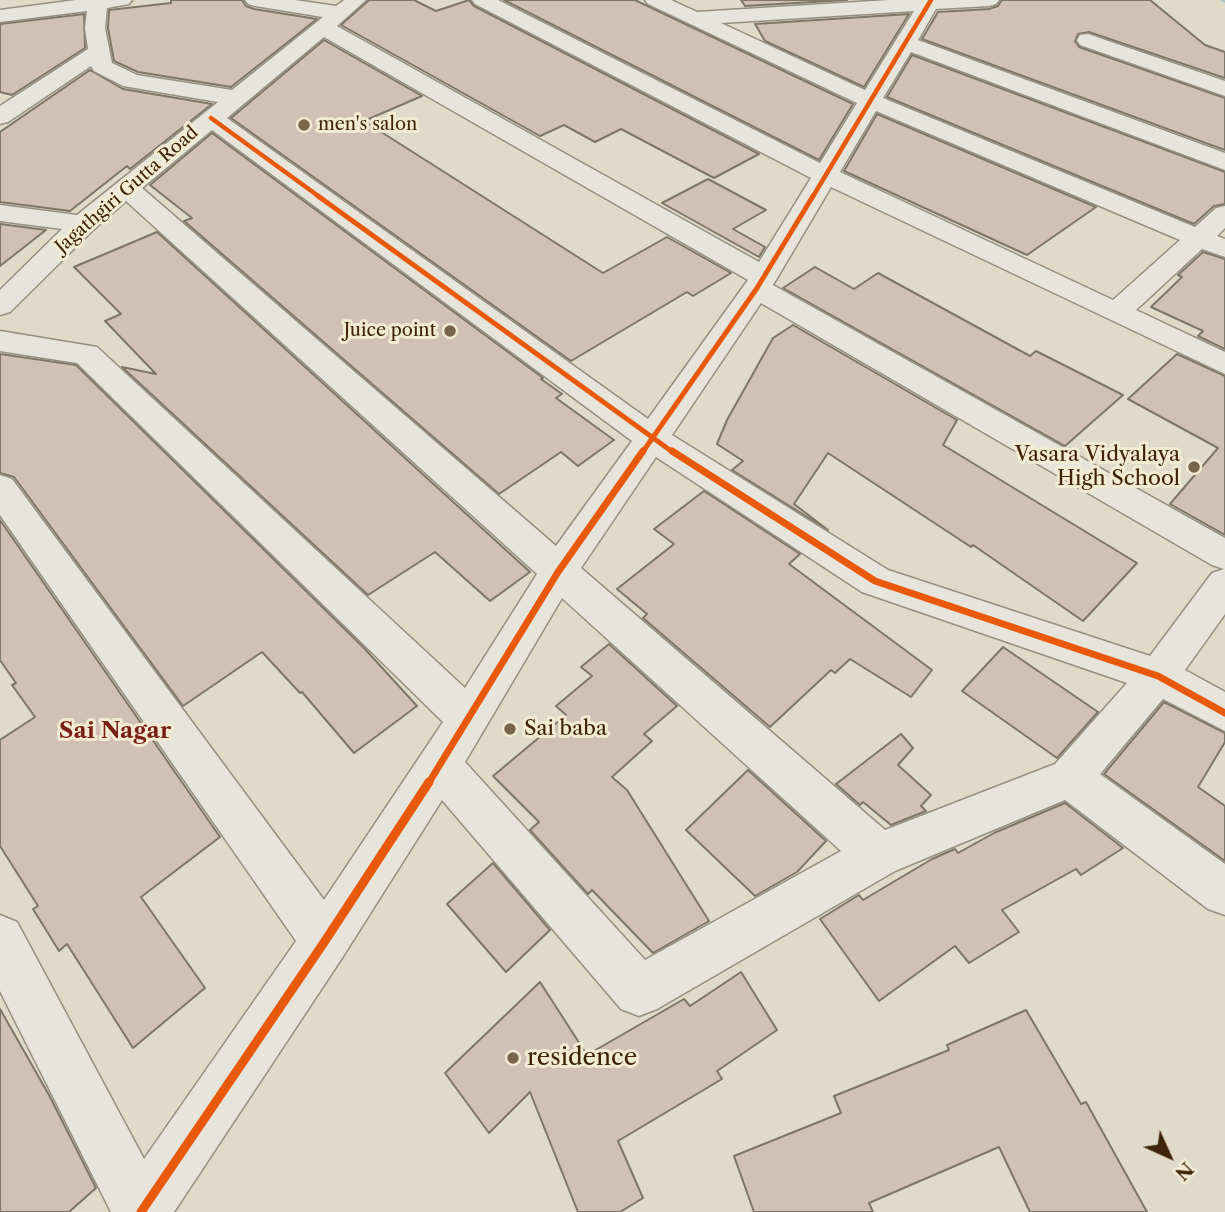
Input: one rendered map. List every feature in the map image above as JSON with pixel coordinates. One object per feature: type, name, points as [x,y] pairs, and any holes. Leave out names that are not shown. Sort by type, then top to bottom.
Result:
[{"type":"street","points":[[0,16],[98,1],[122,0]]},
{"type":"street","points":[[255,0],[340,14],[760,282],[1225,555]]},
{"type":"street","points":[[482,0],[825,175],[1225,364]]},
{"type":"street","points":[[655,0],[871,101],[1225,249]]},
{"type":"street","points":[[694,18],[799,6],[989,0]]},
{"type":"street","points":[[98,1],[95,28],[102,66],[131,81],[238,98]]},
{"type":"street","points":[[0,939],[141,1212],[325,941],[440,765],[558,572],[760,282],[930,2]]},
{"type":"street","name":"Jagathgiri Gutta Road","points":[[0,306],[83,224],[340,14]]},
{"type":"street","points":[[1088,40],[1225,89]]},
{"type":"street","points":[[907,43],[1225,162]]},
{"type":"street","points":[[0,117],[99,51]]},
{"type":"street","points":[[211,118],[653,439],[875,581],[1158,676],[1225,712]]},
{"type":"street","points":[[128,189],[878,855]]},
{"type":"street","points":[[0,213],[83,224]]},
{"type":"street","points":[[1118,312],[1225,214]]},
{"type":"street","points":[[0,341],[86,354],[469,719]]},
{"type":"street","points":[[0,488],[325,941]]},
{"type":"street","points":[[440,765],[639,991],[878,855],[1070,778],[1158,676],[1225,584]]},
{"type":"street","points":[[1070,778],[1225,892]]},
{"type":"building","points":[[171,0],[242,0],[246,6],[254,9],[317,19],[231,87],[138,72],[114,61],[108,28],[109,10],[171,3]]},
{"type":"building","points":[[369,0],[414,0],[436,11],[469,0],[474,6],[759,154],[714,178],[621,129],[595,142],[564,125],[540,136],[341,25]]},
{"type":"building","points":[[504,0],[635,0],[853,104],[819,160]]},
{"type":"building","points":[[741,0],[847,0],[745,6]]},
{"type":"building","points":[[1002,0],[1150,0],[1205,45],[1225,52],[1225,78],[1089,32],[1078,34],[1075,41],[1079,47],[1225,98],[1225,150],[922,39],[938,12],[989,9],[998,6]]},
{"type":"building","points":[[84,14],[85,48],[12,95],[0,92],[0,24]]},
{"type":"building","points":[[909,14],[864,87],[765,41],[755,24]]},
{"type":"building","points":[[324,40],[422,96],[364,121],[603,273],[667,237],[731,273],[693,296],[687,292],[571,361],[231,118]]},
{"type":"building","points":[[912,55],[1225,172],[1225,204],[1214,206],[1194,224],[887,97]]},
{"type":"building","points":[[90,70],[123,89],[212,104],[130,169],[127,166],[70,211],[0,202],[0,132]]},
{"type":"building","points":[[877,114],[1096,207],[1027,255],[844,171]]},
{"type":"building","points":[[212,133],[543,378],[541,379],[562,394],[556,398],[614,440],[578,466],[561,452],[499,494],[184,221],[192,218],[150,185]]},
{"type":"building","points":[[708,179],[766,210],[733,229],[765,247],[759,257],[662,203]]},
{"type":"building","points":[[0,224],[46,230],[0,266]]},
{"type":"building","points":[[157,232],[530,572],[490,601],[435,552],[368,595],[122,367],[156,374],[105,321],[121,314],[74,267]]},
{"type":"building","points":[[1203,252],[1225,259],[1225,349],[1198,336],[1203,331],[1151,307],[1182,277],[1178,275]]},
{"type":"building","points":[[815,267],[854,289],[878,273],[1030,356],[1036,351],[1123,395],[1065,446],[783,288]]},
{"type":"building","points":[[793,325],[957,420],[943,445],[1137,563],[1083,621],[973,545],[971,547],[828,453],[794,504],[828,530],[732,470],[743,461],[717,444],[727,420],[773,338]]},
{"type":"building","points":[[0,354],[76,365],[364,648],[417,706],[354,753],[302,692],[300,693],[262,652],[183,706],[14,477],[0,473]]},
{"type":"building","points":[[1177,354],[1225,376],[1225,535],[1170,504],[1218,448],[1128,399]]},
{"type":"building","points":[[704,491],[800,554],[789,564],[932,670],[911,697],[850,659],[835,673],[831,670],[770,727],[643,618],[647,614],[617,589],[674,544],[654,529]]},
{"type":"building","points":[[0,520],[220,837],[141,897],[205,988],[133,1048],[67,944],[59,951],[33,909],[38,906],[0,846],[0,740],[35,717],[12,685],[16,683],[0,660]]},
{"type":"building","points":[[609,644],[677,706],[644,734],[652,741],[612,777],[627,790],[709,921],[653,953],[592,890],[588,894],[530,830],[539,822],[493,776],[566,715],[556,706],[592,676],[581,667]]},
{"type":"building","points":[[1003,647],[1098,712],[1057,758],[962,691]]},
{"type":"building","points":[[1164,702],[1225,733],[1225,742],[1198,787],[1225,806],[1225,861],[1104,774]]},
{"type":"building","points":[[901,734],[913,748],[898,765],[931,795],[921,806],[926,811],[891,825],[863,802],[860,805],[836,784]]},
{"type":"building","points":[[748,770],[826,841],[797,872],[755,896],[686,830]]},
{"type":"building","points":[[1065,803],[1123,848],[1081,875],[1076,869],[1002,910],[1019,932],[969,963],[955,946],[879,1001],[820,919],[859,895],[863,900],[932,859],[955,849],[958,853],[994,833]]},
{"type":"building","points":[[493,863],[550,930],[506,972],[447,904]]},
{"type":"building","points":[[741,972],[777,1030],[717,1071],[722,1079],[618,1141],[643,1198],[620,1212],[578,1212],[530,1092],[489,1133],[445,1073],[540,982],[587,1055],[684,999],[690,1006]]},
{"type":"building","points":[[0,1009],[49,1095],[96,1188],[69,1212],[0,1212]]},
{"type":"building","points":[[1026,1010],[1081,1104],[1086,1102],[1147,1212],[1030,1212],[999,1147],[869,1203],[873,1212],[754,1212],[734,1156],[841,1113],[834,1096],[949,1050],[947,1045]]},
{"type":"cycle path","points":[[141,1212],[325,941],[440,765],[558,572],[757,288],[931,0]]},
{"type":"cycle path","points":[[211,118],[653,439],[875,581],[1158,676],[1225,713]]},
{"type":"place","name":"men's salon","points":[[304,125]]},
{"type":"place","name":"Juice point","points":[[450,331]]},
{"type":"place","name":"Vasara Vidyalaya High School","points":[[1194,467]]},
{"type":"place","name":"Sai baba","points":[[510,729]]},
{"type":"place","name":"residence","points":[[513,1058]]},
{"type":"district","name":"Sai Nagar","points":[[115,731]]}]
